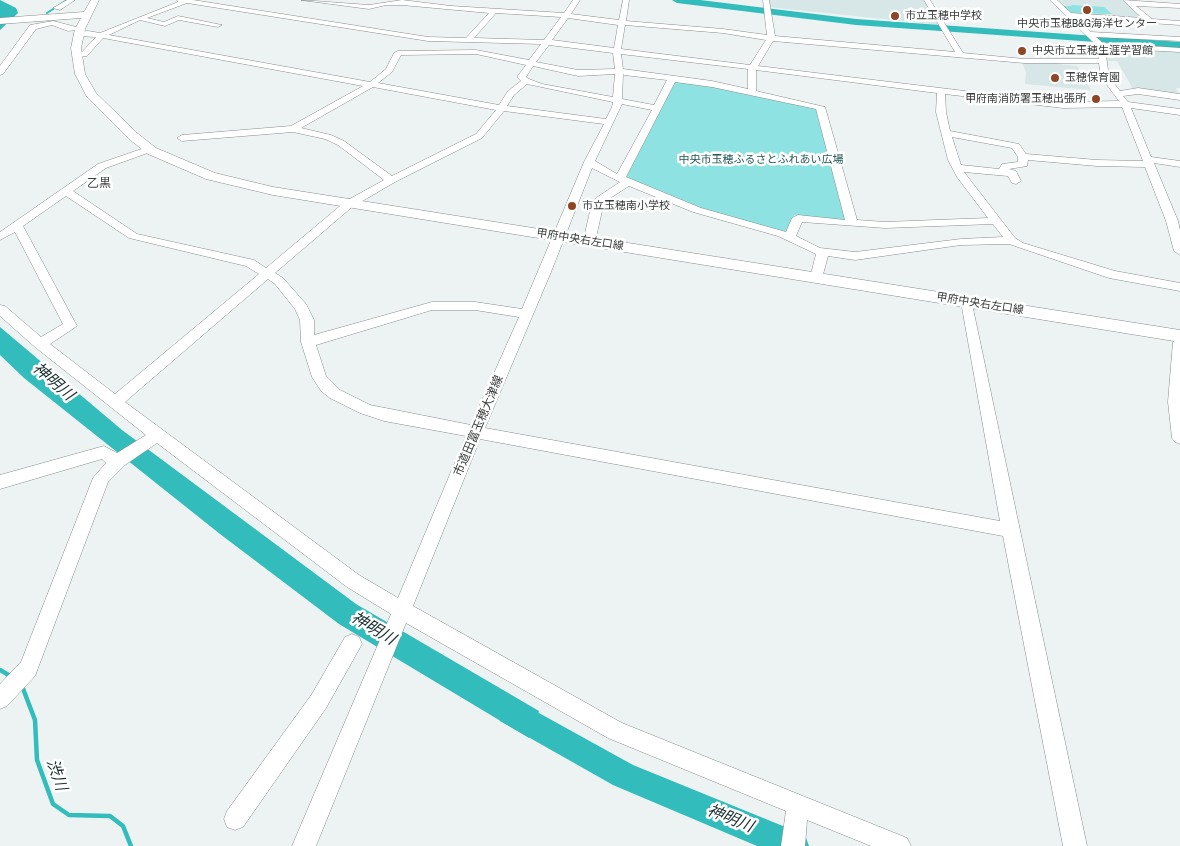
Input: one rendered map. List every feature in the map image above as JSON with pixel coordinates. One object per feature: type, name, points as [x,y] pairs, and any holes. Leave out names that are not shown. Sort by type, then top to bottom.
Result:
[{"type":"main road","name":"甲府中央右左口線","points":[[95,0],[79,32],[77,56],[80,74],[91,94],[133,136],[150,150],[189,168],[226,181],[351,204],[1180,336]]},
{"type":"main road","points":[[0,21],[86,15]]},
{"type":"street","points":[[57,8],[72,0]]},
{"type":"street","points":[[304,0],[369,7],[400,2],[724,31],[771,38],[1024,60],[1102,61]]},
{"type":"street","points":[[577,0],[522,77],[526,81],[618,102],[657,108]]},
{"type":"street","name":"市道田富玉穂大津線","points":[[304,846],[383,658],[391,611],[476,431],[560,237],[589,162],[610,122],[618,102],[619,72],[617,51],[626,0]]},
{"type":"street","points":[[752,93],[752,68],[771,38],[766,0]]},
{"type":"street","points":[[927,0],[960,54]]},
{"type":"street","points":[[1047,0],[1053,0],[1100,45],[1105,77],[1125,104],[1148,161],[1176,221],[1180,251]]},
{"type":"street","points":[[77,56],[84,54],[102,35],[183,1],[376,32],[440,40],[547,42],[1049,104],[1125,104],[1180,112]]},
{"type":"street","points":[[1128,2],[1180,6]]},
{"type":"street","points":[[1128,2],[1168,38]]},
{"type":"street","points":[[1166,5],[1180,18]]},
{"type":"street","points":[[468,40],[494,11]]},
{"type":"street","points":[[1068,15],[1180,23]]},
{"type":"street","points":[[139,18],[165,24],[178,18],[218,25]]},
{"type":"street","points":[[0,72],[33,27],[49,22],[79,32],[500,108],[610,122]]},
{"type":"street","points":[[1116,35],[1106,25],[1158,28]]},
{"type":"street","points":[[1090,35],[1180,39]]},
{"type":"street","points":[[1100,45],[1180,50]]},
{"type":"street","points":[[293,130],[371,85],[389,70],[398,53],[471,52],[578,73],[593,70],[673,78],[820,107],[852,224]]},
{"type":"street","points":[[589,242],[596,207],[600,200],[624,180],[673,78]]},
{"type":"street","points":[[115,402],[351,204],[391,180],[471,142],[486,130],[511,93],[526,81]]},
{"type":"street","points":[[1117,94],[1138,90],[1177,97],[1180,108]]},
{"type":"street","points":[[941,91],[941,112],[945,133],[957,168],[1011,240],[1019,245],[1113,275],[1180,287]]},
{"type":"street","points":[[182,138],[293,130],[328,137],[341,143],[391,180]]},
{"type":"street","points":[[945,133],[977,137],[1016,146],[1023,157],[1023,164],[1006,166],[1004,168],[1005,172]]},
{"type":"street","points":[[0,237],[102,166],[150,150]]},
{"type":"street","points":[[1023,157],[1068,159],[1098,163],[1148,161],[1180,164]]},
{"type":"street","points":[[589,162],[624,180],[697,210],[790,237],[823,252],[855,256],[961,242],[1011,240]]},
{"type":"street","points":[[957,168],[1012,173],[1016,181]]},
{"type":"street","points":[[66,191],[133,236],[173,247],[250,263],[279,281],[301,307],[307,320],[308,342],[322,382],[330,391],[349,402],[384,415],[1010,530]]},
{"type":"street","points":[[790,237],[798,218],[852,224],[997,221]]},
{"type":"street","points":[[17,226],[70,326],[40,344]]},
{"type":"street","points":[[816,278],[823,252]]},
{"type":"street","points":[[967,302],[1010,530],[1075,846]]},
{"type":"street","points":[[308,342],[432,306],[475,306],[526,314]]},
{"type":"street","points":[[0,309],[40,344],[115,402],[153,437],[353,581],[391,611],[615,731],[798,812],[899,846]]},
{"type":"street","points":[[1180,342],[1175,402],[1180,438]]},
{"type":"street","points":[[0,699],[28,669],[101,478],[118,461],[153,437]]},
{"type":"street","points":[[0,482],[104,452],[118,461]]},
{"type":"street","points":[[235,819],[320,701],[352,644]]},
{"type":"street","points":[[793,846],[798,812]]},
{"type":"shaded area","name":"市立玉穂中学校","points":[[767,0],[925,0],[941,25],[768,7]]},
{"type":"shaded area","points":[[1053,0],[1126,0],[1150,21],[1068,15]]},
{"type":"shaded area","points":[[1101,45],[1180,51],[1180,88],[1176,88],[1180,97],[1133,89],[1117,61],[1102,61]]},
{"type":"shaded area","name":"玉穂保育園","points":[[1021,60],[1054,61],[1058,64],[1077,66],[1091,90],[1025,84],[1026,72]]},
{"type":"green space","name":"中央市玉穂B&G海洋センター","points":[[1063,6],[1104,7],[1112,14],[1071,13]]},
{"type":"green space","name":"中央市玉穂ふるさとふれあい広場","points":[[681,81],[815,106],[846,219],[843,221],[794,215],[789,230],[781,232],[702,209],[628,179],[625,175],[674,82]]},
{"type":"water","points":[[0,0],[16,8],[18,13],[0,30]]},
{"type":"water","points":[[0,327],[122,430],[356,604],[539,711],[529,738],[339,624],[220,534],[24,378],[0,355]]},
{"type":"waterway","points":[[47,13],[67,0]]},
{"type":"waterway","points":[[677,0],[856,22],[1180,45]]},
{"type":"waterway","name":"渋川","points":[[0,670],[12,677]]},
{"type":"waterway","name":"渋川","points":[[22,686],[35,720],[37,760],[53,804],[69,815],[110,816],[123,826],[131,846]]},
{"type":"waterway","name":"神明川","points":[[510,711],[623,775],[794,846]]},
{"type":"place","name":"中央市玉穂B&G海洋センター","points":[[1087,10]]},
{"type":"place","name":"市立玉穂中学校","points":[[895,16]]},
{"type":"place","name":"中央市立玉穂生涯学習館","points":[[1022,51]]},
{"type":"place","name":"玉穂保育園","points":[[1055,78]]},
{"type":"place","name":"甲府南消防署玉穂出張所","points":[[1096,99]]},
{"type":"place","name":"市立玉穂南小学校","points":[[572,206]]},
{"type":"district","name":"乙黒","points":[[99,184]]}]
